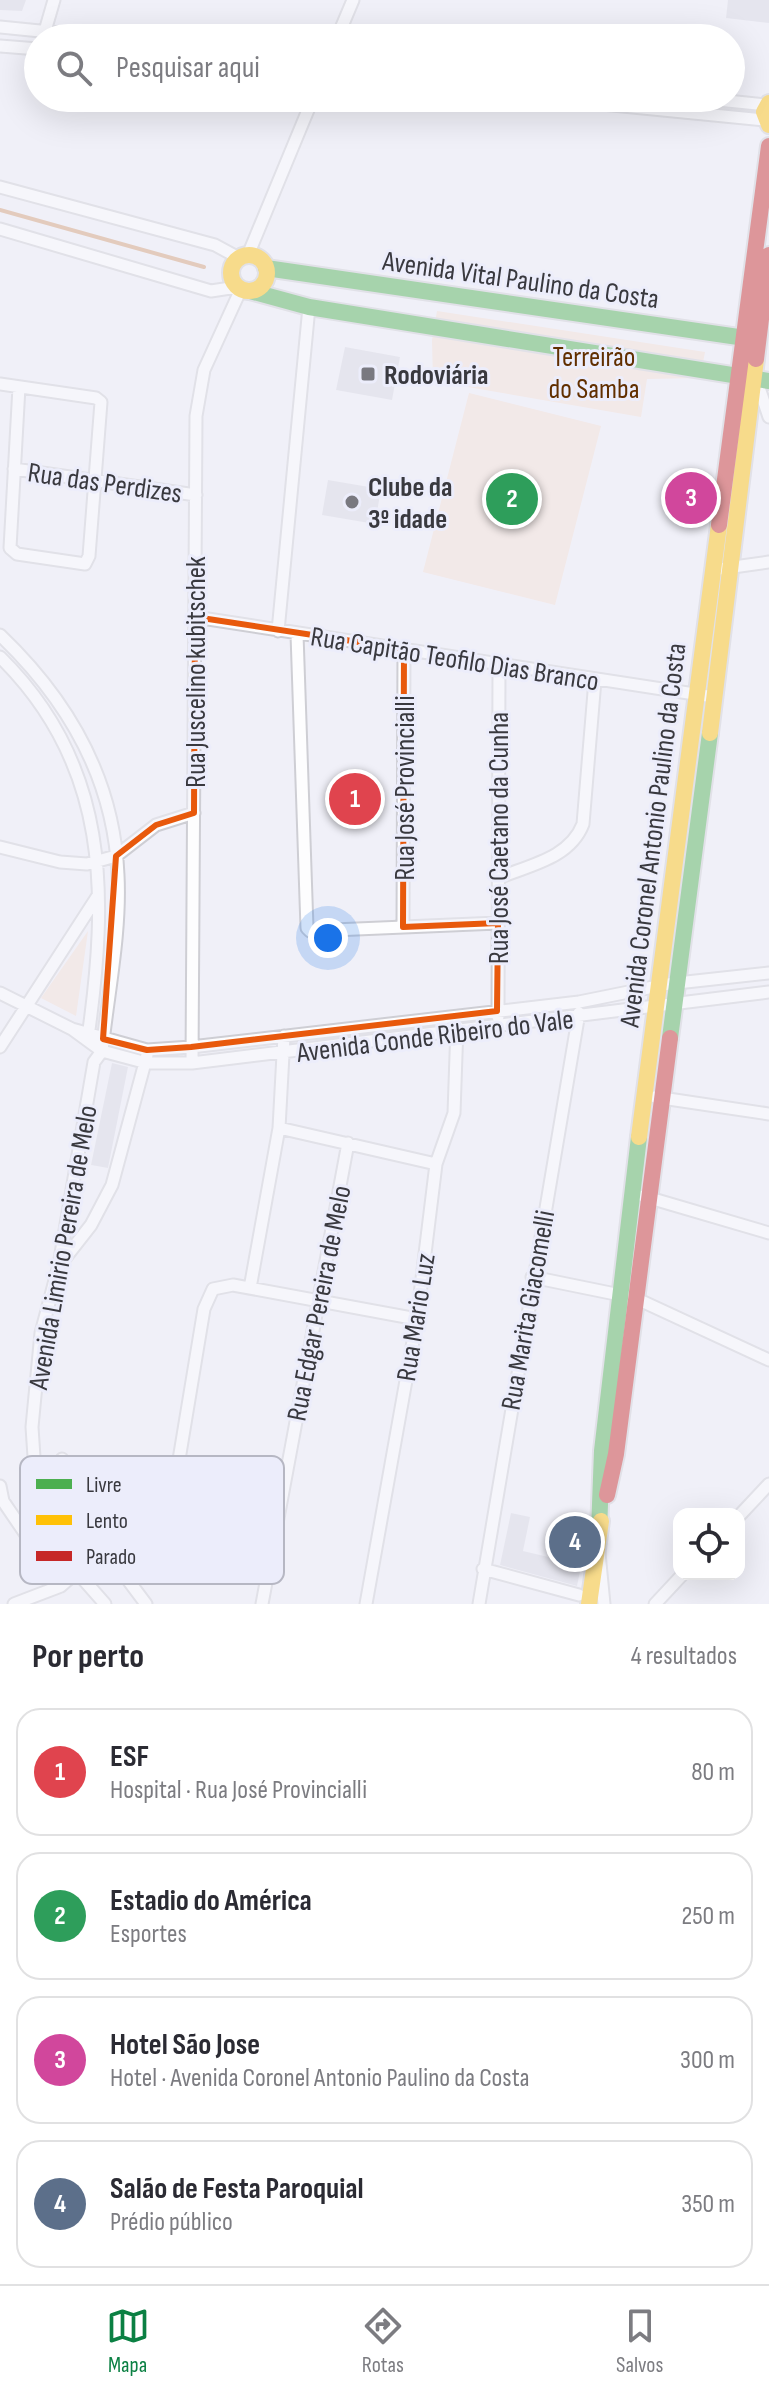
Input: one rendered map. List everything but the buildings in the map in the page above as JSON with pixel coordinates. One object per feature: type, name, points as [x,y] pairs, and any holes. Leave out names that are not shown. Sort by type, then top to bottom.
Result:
[{"type":"street","points":[[46,24],[54,0]]},
{"type":"street","points":[[343,24],[353,0]]},
{"type":"street","points":[[0,27],[24,31]]},
{"type":"street","points":[[0,46],[24,48]]},
{"type":"street","points":[[745,108],[767,113]]},
{"type":"street","points":[[0,187],[215,245],[243,256],[259,258],[266,268],[263,284],[243,289],[231,272],[243,256],[307,112]]},
{"type":"street","points":[[693,112],[767,113]]},
{"type":"street","name":"Avenida Coronel Antonio Paulino da Costa","points":[[581,1601],[596,1545],[609,1453],[653,1097],[657,987],[736,375],[769,146]]},
{"type":"street","name":"Avenida Vital Paulino da Costa","points":[[0,229],[211,291],[243,289],[309,307],[763,380]]},
{"type":"street","name":"Avenida Coronel Antonio Paulino da Costa","points":[[653,1097],[676,1006],[743,482],[763,380],[769,255]]},
{"type":"street","name":"Avenida Vital Paulino da Costa","points":[[266,268],[764,341]]},
{"type":"street","name":"Rua Juscelino kubitschek","points":[[192,1063],[199,390],[204,370],[243,289]]},
{"type":"street","points":[[278,631],[309,307]]},
{"type":"street","points":[[763,380],[769,417]]},
{"type":"street","points":[[0,384],[19,387],[101,402],[88,561],[80,565],[12,552],[9,543],[19,387]]},
{"type":"street","name":"Rua das Perdizes","points":[[14,469],[196,495]]},
{"type":"street","points":[[723,480],[743,482]]},
{"type":"street","points":[[712,570],[769,562]]},
{"type":"street","name":"Rua Capitão Teofilo Dias Branco","points":[[195,617],[714,697]]},
{"type":"street","points":[[297,634],[304,918],[310,931],[498,923]]},
{"type":"street","points":[[0,635],[44,682],[77,727],[107,809],[116,856],[117,896],[102,1045]]},
{"type":"street","name":"Rua José Provincialli","points":[[403,927],[404,649]]},
{"type":"street","points":[[0,657],[19,676],[70,758],[89,807],[99,861],[88,1037],[94,1062]]},
{"type":"street","name":"Rua José Caetano da Cunha","points":[[499,666],[499,1026]]},
{"type":"street","points":[[498,878],[563,852],[577,839],[583,824],[595,680]]},
{"type":"street","points":[[0,847],[60,862],[99,861],[116,856],[148,830],[194,813]]},
{"type":"street","points":[[0,1047],[99,893]]},
{"type":"street","name":"Avenida Conde Ribeiro do Vale","points":[[147,1056],[191,1047],[579,1002],[679,983],[769,973]]},
{"type":"street","points":[[731,977],[733,997]]},
{"type":"street","name":"Avenida Conde Ribeiro do Vale","points":[[88,1037],[102,1045],[192,1063],[676,1006],[769,992]]},
{"type":"street","points":[[0,993],[88,1037]]},
{"type":"street","name":"Rua Marita Giacomelli","points":[[479,1604],[532,1277],[579,1017],[579,1002]]},
{"type":"street","name":"Rua Mario Luz","points":[[366,1604],[417,1319],[436,1164],[454,1113],[456,1017]]},
{"type":"street","points":[[250,1288],[279,1128],[284,1036]]},
{"type":"street","name":"Avenida Limirio Pereira de Melo","points":[[34,1456],[32,1427],[41,1333],[59,1265],[94,1062],[102,1045]]},
{"type":"street","points":[[59,1265],[91,1225],[108,1194],[147,1056]]},
{"type":"street","points":[[653,1097],[769,1114]]},
{"type":"street","points":[[279,1128],[436,1164]]},
{"type":"street","name":"Rua Edgar Pereira de Melo","points":[[284,1487],[348,1143]]},
{"type":"street","points":[[641,1195],[769,1233]]},
{"type":"street","points":[[532,1277],[628,1296],[769,1360]]},
{"type":"street","points":[[180,1456],[204,1309],[213,1289],[233,1285],[417,1319]]},
{"type":"street","points":[[745,1510],[769,1484]]},
{"type":"street","points":[[0,1486],[3,1501],[20,1526]]},
{"type":"street","points":[[596,1545],[603,1565],[604,1604]]},
{"type":"street","points":[[483,1569],[581,1601]]},
{"type":"street","points":[[655,1604],[677,1580]]},
{"type":"street","name":"Avenida Limirio Pereira de Melo","points":[[87,1584],[105,1604]]},
{"type":"street","points":[[131,1584],[146,1604]]},
{"type":"street","name":"Rua Edgar Pereira de Melo","points":[[262,1604],[266,1584]]},
{"type":"street","points":[[14,1604],[61,1586]]},
{"type":"highlighted area","points":[[195,617],[404,649],[403,927],[498,923],[497,1011],[191,1047],[147,1050],[103,1039],[116,856],[156,825],[194,813]]},
{"type":"green space","name":"Terreirão do Samba","points":[[437,311],[705,352],[700,378],[647,379],[641,417],[433,381],[432,340]]},
{"type":"green space","points":[[469,393],[601,426],[555,605],[423,572]]},
{"type":"green space","points":[[88,931],[76,1016],[41,998]]},
{"type":"waterway","points":[[0,210],[204,267]]},
{"type":"traffic: fast","points":[[266,268],[752,339]]},
{"type":"traffic: fast","points":[[250,291],[309,307],[769,381]]},
{"type":"traffic: fast","points":[[670,1038],[710,733]]},
{"type":"traffic: fast","points":[[599,1531],[602,1451],[639,1137]]},
{"type":"traffic: slow","points":[[769,103],[764,112],[769,125]]},
{"type":"traffic: slow","points":[[249,255],[262,260],[267,273],[262,286],[249,291],[236,286],[231,273],[236,260],[249,255]]},
{"type":"traffic: slow","points":[[710,733],[756,359]]},
{"type":"traffic: slow","points":[[639,1137],[719,525]]},
{"type":"traffic: slow","points":[[589,1604],[601,1521]]},
{"type":"traffic: jam","points":[[719,525],[769,146]]},
{"type":"traffic: jam","points":[[756,359],[769,255]]},
{"type":"traffic: jam","points":[[607,1495],[616,1454],[670,1038]]},
{"type":"place","name":"Rodoviária","points":[[368,374]]},
{"type":"place","name":"Hotel São Jose","points":[[691,498]]},
{"type":"place","name":"Estadio do América","points":[[512,499]]},
{"type":"place","name":"Clube da 3º idade","points":[[352,502]]},
{"type":"place","name":"ESF","points":[[355,799]]},
{"type":"place","name":"Salão de Festa Paroquial","points":[[575,1542]]}]
